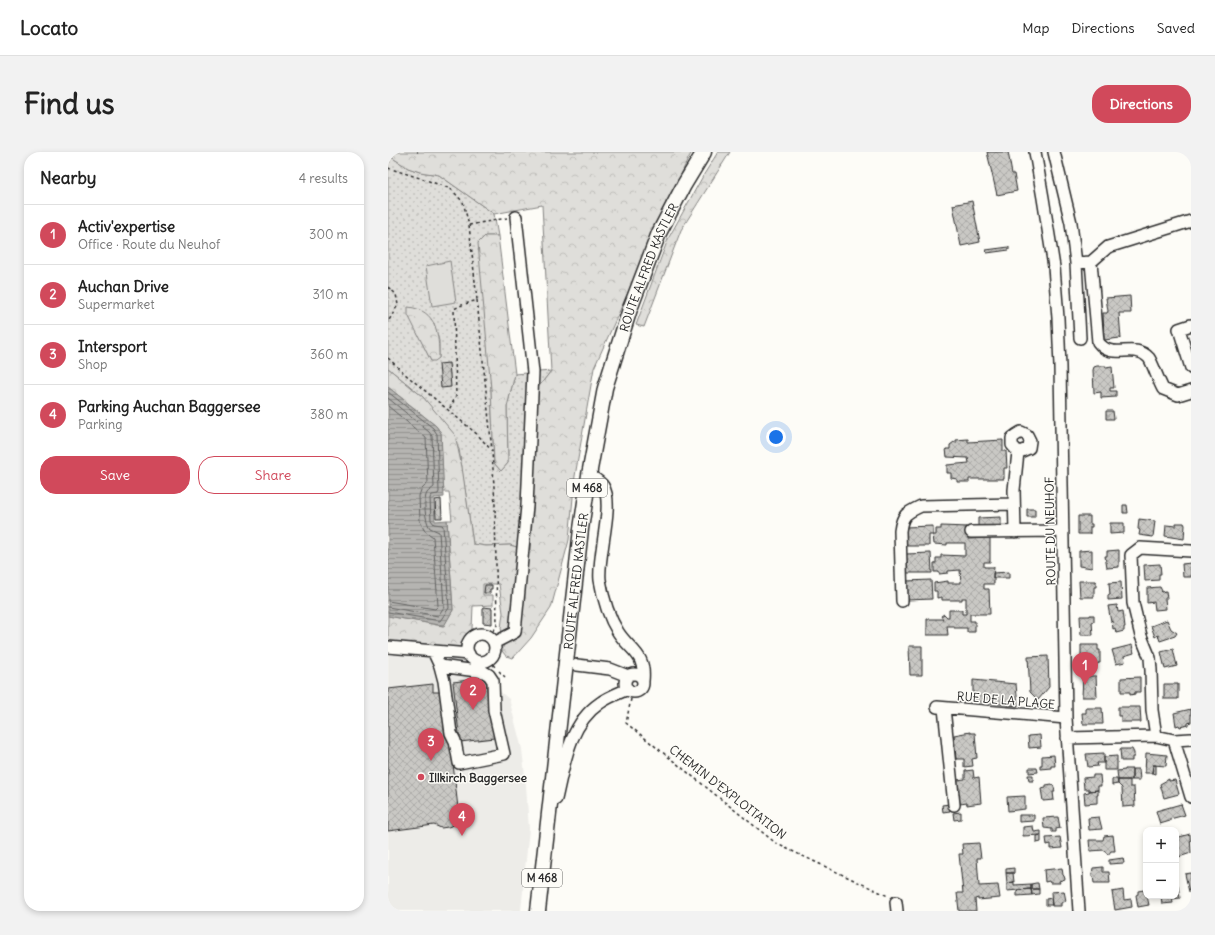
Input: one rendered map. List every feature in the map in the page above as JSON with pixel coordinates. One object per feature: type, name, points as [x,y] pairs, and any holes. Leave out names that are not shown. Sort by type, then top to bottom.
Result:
[{"type":"main road","name":"ROUTE ALFRED KASTLER","points":[[538,911],[589,475],[605,388],[630,308],[659,234],[684,185],[704,152]]},
{"type":"street","name":"ROUTE DU NEUHOF","points":[[1035,152],[1050,238],[1057,302],[1060,375],[1066,718],[1079,911]]},
{"type":"street","points":[[1054,152],[1071,223],[1076,264],[1080,338]]},
{"type":"street","points":[[492,640],[515,632],[527,506],[533,372],[516,218]]},
{"type":"street","points":[[1076,264],[1091,262],[1108,247],[1191,221]]},
{"type":"street","points":[[1091,262],[1098,342],[1108,350],[1114,352],[1135,350],[1143,352],[1150,359],[1163,389],[1178,395],[1191,391]]},
{"type":"street","points":[[1191,325],[1180,329],[1191,368]]},
{"type":"street","points":[[1016,532],[1014,490],[1018,452]]},
{"type":"street","points":[[546,844],[564,762],[574,733],[582,721],[600,703],[631,691],[642,689],[643,681],[644,669],[639,655],[618,632],[609,615],[602,595],[599,572],[607,501],[604,486],[598,480],[589,475]]},
{"type":"street","points":[[902,601],[900,531],[901,520],[908,512],[921,506],[1014,504]]},
{"type":"street","points":[[971,532],[1063,531]]},
{"type":"street","points":[[1156,736],[1152,710],[1150,658],[1141,636],[1134,603],[1131,555],[1140,548],[1191,550]]},
{"type":"street","points":[[481,634],[492,640],[496,647],[493,656],[485,662],[476,661],[469,654],[468,645],[472,637],[481,634]]},
{"type":"street","points":[[388,647],[469,654]]},
{"type":"street","points":[[433,651],[440,666],[444,681],[451,733],[456,741],[459,763],[504,754],[494,710],[493,681],[489,675],[484,672],[440,666]]},
{"type":"street","points":[[576,665],[610,669],[628,676],[636,674],[641,676],[643,681]]},
{"type":"street","points":[[628,676],[625,684],[631,691]]},
{"type":"street","name":"RUE DE LA PLAGE","points":[[954,805],[941,708],[1066,718]]},
{"type":"street","points":[[1067,738],[1156,736],[1174,740],[1191,739]]},
{"type":"street","points":[[1174,740],[1191,798]]},
{"type":"path","points":[[388,168],[451,189],[463,202],[469,225],[492,451],[495,505],[497,625],[492,640]]},
{"type":"path","points":[[469,225],[495,219],[516,218]]},
{"type":"path","points":[[388,287],[396,294],[398,305],[388,322]]},
{"type":"path","points":[[449,410],[456,396],[454,309],[477,300]]},
{"type":"path","points":[[388,358],[404,374],[478,435],[492,451]]},
{"type":"path","name":"CHEMIN D'EXPLOITATION","points":[[631,691],[630,706],[626,723],[651,744],[777,844],[891,897],[897,906]]},
{"type":"shaded area","points":[[388,654],[441,658],[489,664],[498,678],[498,690],[509,699],[522,749],[529,829],[521,911],[388,911]]},
{"type":"green space","points":[[388,152],[692,152],[594,368],[575,476],[569,540],[551,608],[531,638],[513,658],[506,656],[502,651],[504,644],[501,628],[503,613],[499,584],[483,584],[483,595],[493,595],[493,605],[473,606],[472,629],[463,640],[460,648],[441,648],[388,642],[388,616],[443,626],[453,610],[447,520],[452,520],[449,492],[443,492],[441,433],[436,426],[388,387],[388,368],[423,397],[455,435],[462,467],[473,544],[486,546],[510,545],[530,551],[537,389],[551,371],[542,205],[494,214],[439,175],[420,172],[408,168],[388,155]]},
{"type":"green space","points":[[718,152],[730,152],[681,230],[644,327],[636,325],[668,239]]},
{"type":"green space","points":[[388,155],[408,168],[420,172],[439,175],[494,214],[498,236],[485,236],[494,463],[501,471],[508,463],[507,407],[515,374],[551,371],[537,389],[530,551],[510,545],[486,546],[473,544],[459,449],[423,397],[388,368]],"holes":[[[434,323],[439,341],[439,358],[431,361],[417,332]]]},
{"type":"green space","points":[[485,236],[498,236],[515,374],[507,407],[508,463],[501,471],[494,463],[491,389],[478,243]]},
{"type":"green space","points":[[450,261],[456,302],[432,306],[426,266]]},
{"type":"green space","points":[[408,307],[418,309],[431,318],[437,332],[439,349],[439,358],[435,361],[431,361],[408,315]]},
{"type":"water","points":[[388,387],[436,426],[441,433],[444,497],[434,498],[435,521],[447,520],[453,610],[444,626],[388,616]]},
{"type":"building","points":[[987,152],[1008,152],[1017,191],[997,195]]},
{"type":"building","points":[[972,201],[980,242],[961,246],[953,205]]},
{"type":"building","points":[[1009,247],[1009,250],[987,253],[986,250]]},
{"type":"building","points":[[1130,296],[1131,313],[1119,313],[1121,339],[1104,340],[1103,313],[1107,313],[1108,311],[1106,298]]},
{"type":"building","points":[[449,363],[451,387],[441,388],[439,364]]},
{"type":"building","points":[[1106,366],[1106,368],[1112,367],[1114,388],[1110,388],[1110,391],[1116,391],[1116,397],[1101,398],[1101,392],[1094,393],[1093,370],[1094,367]]},
{"type":"building","points":[[1106,411],[1113,411],[1114,419],[1106,419]]},
{"type":"building","points":[[968,439],[968,442],[1003,440],[1003,451],[1006,451],[1007,468],[1004,468],[1004,479],[969,479],[969,482],[957,482],[957,479],[951,478],[951,473],[947,473],[947,465],[969,463],[968,458],[947,457],[946,449],[950,449],[950,445],[954,442],[956,443],[956,440]]},
{"type":"building","points":[[441,499],[442,518],[436,518],[435,500]]},
{"type":"building","points":[[1123,505],[1127,505],[1128,513],[1123,513]]},
{"type":"building","points":[[1027,509],[1035,509],[1035,517],[1027,517]]},
{"type":"building","points":[[1078,516],[1090,516],[1090,524],[1092,524],[1092,527],[1090,527],[1090,534],[1078,534]]},
{"type":"building","points":[[1001,517],[1001,526],[978,526],[978,518]]},
{"type":"building","points":[[1139,519],[1155,521],[1153,537],[1139,535]]},
{"type":"building","points":[[1110,523],[1124,523],[1124,533],[1110,534]]},
{"type":"building","points":[[1176,523],[1184,523],[1185,525],[1184,539],[1165,536],[1166,525],[1176,526]]},
{"type":"building","points":[[933,526],[933,535],[929,535],[929,546],[905,546],[905,527]]},
{"type":"building","points":[[941,526],[968,527],[968,539],[990,538],[990,562],[984,562],[984,567],[994,567],[994,584],[984,584],[984,589],[989,589],[990,614],[970,614],[970,621],[975,621],[975,632],[967,632],[967,628],[954,628],[954,626],[947,626],[948,635],[927,635],[927,619],[943,619],[941,616],[944,614],[949,617],[949,610],[962,610],[962,614],[966,614],[966,598],[962,598],[962,600],[942,600],[942,597],[937,598],[937,591],[934,591],[934,583],[948,581],[948,583],[961,583],[960,570],[948,571],[948,573],[939,574],[939,572],[934,572],[934,563],[936,563],[936,558],[941,558],[941,555],[965,556],[965,543],[947,543],[947,545],[934,544],[933,535],[936,535],[936,529],[941,529]]},
{"type":"building","points":[[1092,550],[1092,568],[1079,566],[1079,551]]},
{"type":"building","points":[[1119,550],[1119,567],[1107,568],[1105,556],[1107,556],[1107,551]]},
{"type":"building","points":[[931,553],[932,573],[906,573],[906,554]]},
{"type":"building","points":[[1191,563],[1191,577],[1183,577],[1182,564]]},
{"type":"building","points":[[1160,564],[1161,574],[1159,574],[1159,580],[1145,581],[1144,565]]},
{"type":"building","points":[[1009,572],[1009,578],[993,578],[993,573]]},
{"type":"building","points":[[931,580],[932,599],[907,600],[906,581]]},
{"type":"building","points":[[1079,581],[1096,581],[1096,587],[1094,587],[1094,597],[1080,597]]},
{"type":"building","points":[[1121,582],[1122,599],[1108,600],[1108,595],[1110,595],[1109,583]]},
{"type":"building","points":[[485,585],[492,585],[490,593],[484,593]]},
{"type":"building","points":[[1160,587],[1161,592],[1166,591],[1166,609],[1155,610],[1154,602],[1147,603],[1147,588]]},
{"type":"building","points":[[1117,605],[1118,612],[1123,611],[1125,627],[1124,631],[1116,633],[1115,628],[1113,629],[1108,606]]},
{"type":"building","points":[[483,607],[492,608],[492,624],[483,623]]},
{"type":"building","points":[[1094,615],[1094,621],[1092,622],[1093,635],[1081,635],[1080,616]]},
{"type":"building","points":[[1167,620],[1171,629],[1177,633],[1175,636],[1160,641],[1158,635],[1155,637],[1151,626]]},
{"type":"building","points":[[1081,645],[1098,645],[1098,650],[1100,650],[1100,663],[1086,664],[1086,656],[1081,656]]},
{"type":"building","points":[[1132,645],[1134,653],[1124,656],[1125,662],[1116,664],[1112,650]]},
{"type":"building","points":[[909,646],[922,646],[922,675],[910,675]]},
{"type":"building","points":[[1173,649],[1177,666],[1165,669],[1161,652]]},
{"type":"building","points":[[1048,656],[1049,687],[1038,700],[1030,692],[1028,657]]},
{"type":"building","points":[[1083,676],[1096,676],[1097,697],[1082,697]]},
{"type":"building","points":[[1140,677],[1140,692],[1135,692],[1135,694],[1130,695],[1130,692],[1121,692],[1121,678]]},
{"type":"building","points":[[486,678],[494,738],[460,742],[453,682]]},
{"type":"building","points":[[973,680],[1016,684],[1018,706],[973,701]]},
{"type":"building","name":"Illkirch Baggersee","points":[[433,684],[433,692],[441,692],[447,737],[450,737],[459,817],[454,825],[448,827],[441,828],[434,825],[388,831],[388,689]]},
{"type":"building","points":[[1164,684],[1178,684],[1178,699],[1164,699]]},
{"type":"building","points":[[1118,707],[1140,707],[1141,722],[1121,722],[1121,716],[1118,716]]},
{"type":"building","points":[[1086,708],[1102,708],[1103,724],[1083,724],[1082,713],[1086,713]]},
{"type":"building","points":[[1191,709],[1191,722],[1188,723],[1188,725],[1180,727],[1179,725],[1176,726],[1174,713]]},
{"type":"building","points":[[970,732],[975,733],[977,758],[972,759],[973,766],[964,767],[964,759],[956,759],[954,735]]},
{"type":"building","points":[[1040,735],[1041,747],[1029,748],[1028,736]]},
{"type":"building","points":[[1120,749],[1132,749],[1134,757],[1132,757],[1132,761],[1121,761]]},
{"type":"building","points":[[1104,753],[1104,763],[1097,763],[1098,766],[1088,767],[1086,754]]},
{"type":"building","points":[[1146,753],[1167,755],[1166,766],[1153,765],[1152,773],[1145,773]]},
{"type":"building","points":[[1054,755],[1055,766],[1040,769],[1040,765],[1042,765],[1042,756]]},
{"type":"building","points":[[1117,756],[1117,770],[1104,770],[1104,757]]},
{"type":"building","points":[[1153,765],[1156,765],[1156,774],[1152,773]]},
{"type":"building","points":[[1029,768],[1037,768],[1038,772],[1029,773]]},
{"type":"building","points":[[1132,769],[1132,780],[1118,780],[1117,771]]},
{"type":"building","points":[[1132,769],[1139,769],[1140,780],[1132,780]]},
{"type":"building","points":[[973,770],[974,778],[979,777],[981,803],[967,805],[967,803],[960,804],[957,780],[965,779],[965,771]]},
{"type":"building","points":[[1028,775],[1033,775],[1033,781],[1029,781]]},
{"type":"building","points":[[1093,775],[1100,775],[1101,786],[1098,786],[1098,790],[1089,791],[1089,789],[1084,789],[1083,778],[1093,777]]},
{"type":"building","points":[[1112,779],[1117,779],[1118,784],[1112,785]]},
{"type":"building","points":[[1169,779],[1169,781],[1175,780],[1179,794],[1164,798],[1160,784]]},
{"type":"building","points":[[1118,780],[1130,780],[1130,787],[1134,787],[1135,806],[1123,807],[1122,788],[1118,784]]},
{"type":"building","points":[[1052,784],[1055,792],[1053,792],[1054,800],[1043,801],[1041,789],[1046,788],[1046,785]]},
{"type":"building","points":[[1098,790],[1097,803],[1085,804],[1084,793]]},
{"type":"building","points":[[1025,796],[1025,809],[1008,811],[1007,797]]},
{"type":"building","points":[[949,804],[950,811],[943,812],[942,805]]},
{"type":"building","points":[[1181,804],[1185,815],[1170,819],[1170,821],[1160,824],[1156,811]]},
{"type":"building","points":[[961,812],[961,819],[954,820],[953,813]]},
{"type":"building","points":[[1019,815],[1034,815],[1034,821],[1019,822]]},
{"type":"building","points":[[1058,817],[1060,828],[1056,829],[1056,832],[1052,832],[1052,829],[1044,828],[1043,818]]},
{"type":"building","points":[[1099,817],[1102,829],[1089,830],[1088,818]]},
{"type":"building","points":[[1033,826],[1034,832],[1041,831],[1041,835],[1023,836],[1023,827]]},
{"type":"building","points":[[1190,834],[1191,853],[1179,857],[1179,837]]},
{"type":"building","points":[[1041,835],[1041,842],[1037,843],[1037,836]]},
{"type":"building","points":[[1113,835],[1115,851],[1111,851],[1108,855],[1104,850],[1090,851],[1089,840],[1103,840],[1104,836]]},
{"type":"building","points":[[1060,837],[1062,848],[1051,849],[1051,844],[1047,845],[1046,838]]},
{"type":"building","points":[[979,843],[981,858],[977,858],[979,886],[998,885],[1000,898],[978,900],[978,898],[975,899],[976,911],[959,911],[957,893],[963,893],[959,854],[963,854],[962,844]]},
{"type":"building","points":[[1123,858],[1124,863],[1109,864],[1109,860]]},
{"type":"building","points":[[1103,867],[1103,872],[1109,872],[1110,883],[1094,883],[1092,876],[1093,868]]},
{"type":"building","points":[[1014,868],[1014,873],[1006,873],[1006,869]]},
{"type":"building","points":[[1062,868],[1065,879],[1059,881],[1060,883],[1050,883],[1049,881],[1045,882],[1044,870]]},
{"type":"building","points":[[1006,873],[1013,873],[1014,882],[1007,883]]},
{"type":"building","points":[[1191,873],[1191,892],[1189,892],[1185,874]]},
{"type":"building","points":[[1014,882],[1014,885],[1031,884],[1031,889],[1007,891],[1007,883]]},
{"type":"building","points":[[1038,883],[1039,889],[1031,889],[1031,884]]},
{"type":"building","points":[[1031,889],[1039,889],[1039,894],[1032,895]]},
{"type":"building","points":[[1031,889],[1032,895],[1017,896],[1017,890]]},
{"type":"building","points":[[1123,890],[1124,900],[1131,899],[1132,907],[1115,910],[1112,892]]},
{"type":"building","points":[[1143,890],[1143,899],[1148,899],[1149,905],[1138,907],[1136,895],[1138,894],[1138,891]]},
{"type":"building","points":[[1064,891],[1066,901],[1061,903],[1061,906],[1052,906],[1051,892]]},
{"type":"building","points":[[1051,898],[1052,905],[1046,905],[1046,899]]},
{"type":"building","points":[[1161,899],[1172,899],[1173,903],[1162,904]]},
{"type":"place","name":"Activ'expertise","points":[[1085,685]]},
{"type":"place","name":"Auchan Drive","points":[[473,710]]},
{"type":"place","name":"Intersport","points":[[431,761]]},
{"type":"place","name":"Illkirch Baggersee","points":[[421,777]]},
{"type":"place","name":"Parking Auchan Baggersee","points":[[462,836]]}]
